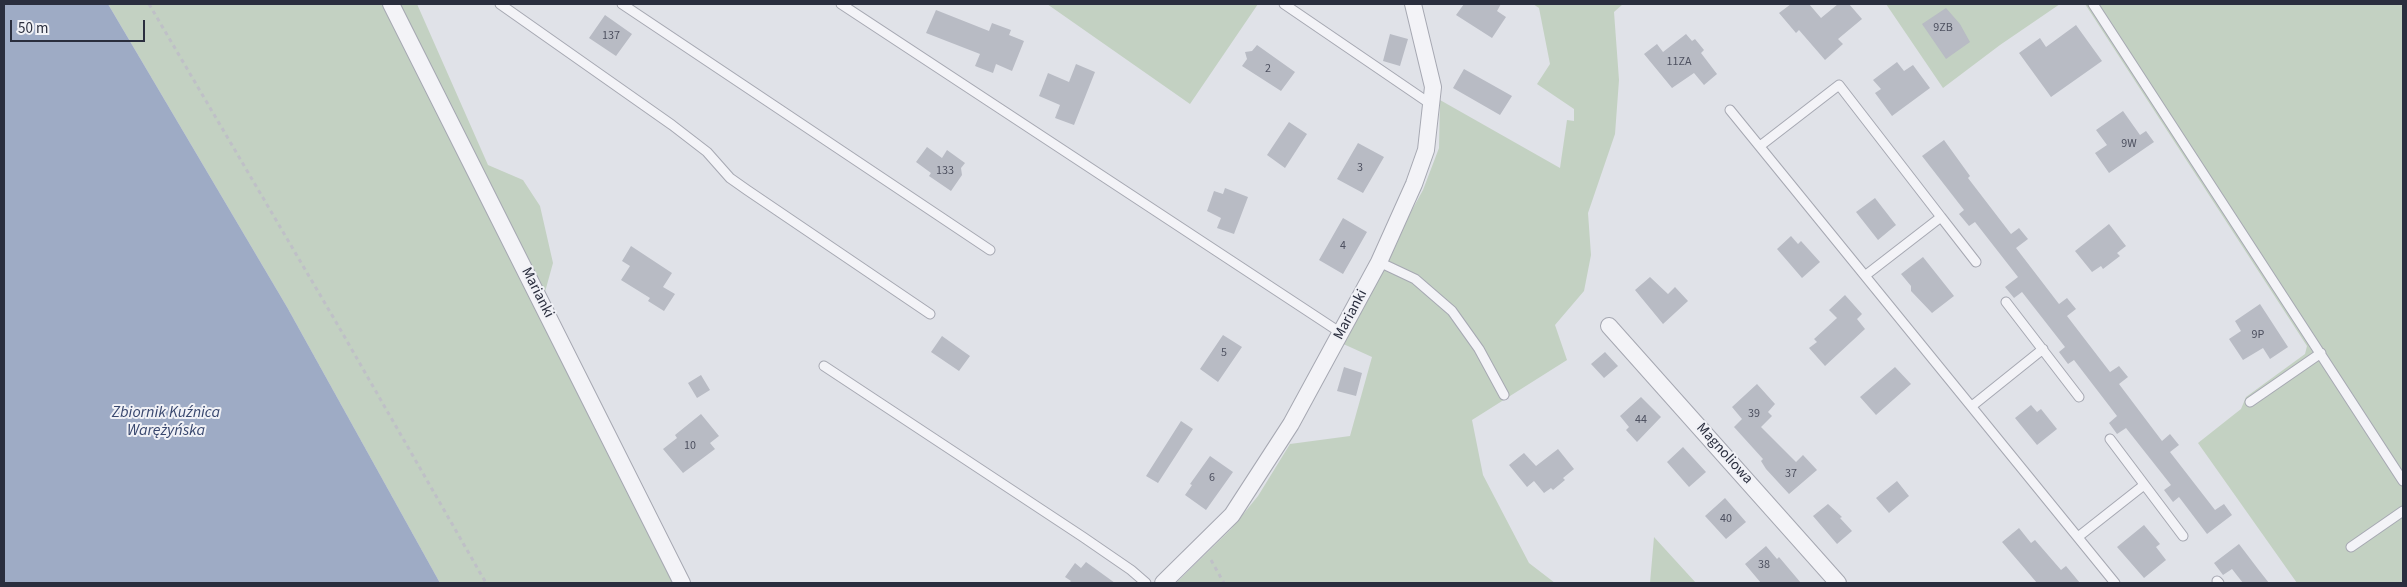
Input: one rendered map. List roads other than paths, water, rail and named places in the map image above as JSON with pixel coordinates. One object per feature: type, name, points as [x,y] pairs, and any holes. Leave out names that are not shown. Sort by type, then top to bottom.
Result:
[{"type":"street","name":"Marianki","points":[[391,4],[682,583]]},
{"type":"street","name":"Marianki","points":[[1163,583],[1232,515],[1291,424],[1379,262],[1414,184],[1426,150],[1433,87],[1413,4]]},
{"type":"street","name":"Magnoliowa","points":[[1609,326],[1838,583]]},
{"type":"lane","points":[[500,4],[672,124],[708,152],[730,178],[746,190],[930,314]]},
{"type":"lane","points":[[622,4],[990,250]]},
{"type":"lane","points":[[841,4],[1341,333]]},
{"type":"lane","points":[[1284,4],[1432,105]]},
{"type":"lane","points":[[2093,4],[2403,481]]},
{"type":"lane","points":[[1760,146],[1839,85],[1976,262]]},
{"type":"lane","points":[[1730,110],[2115,583]]},
{"type":"lane","points":[[1866,275],[1941,217]]},
{"type":"lane","points":[[1379,262],[1415,279],[1452,311],[1479,349],[1504,395]]},
{"type":"lane","points":[[2006,302],[2079,397]]},
{"type":"lane","points":[[1972,406],[2043,349]]},
{"type":"lane","points":[[2250,402],[2321,353]]},
{"type":"lane","points":[[824,366],[1091,542],[1146,583]]},
{"type":"lane","points":[[2110,440],[2183,536]]},
{"type":"lane","points":[[2078,537],[2144,484]]},
{"type":"lane","points":[[2351,547],[2403,511]]},
{"type":"water","name":"Zbiornik Kuźnica Warężyńska","points":[[4,4],[108,4],[287,307],[440,583],[4,583]]}]
